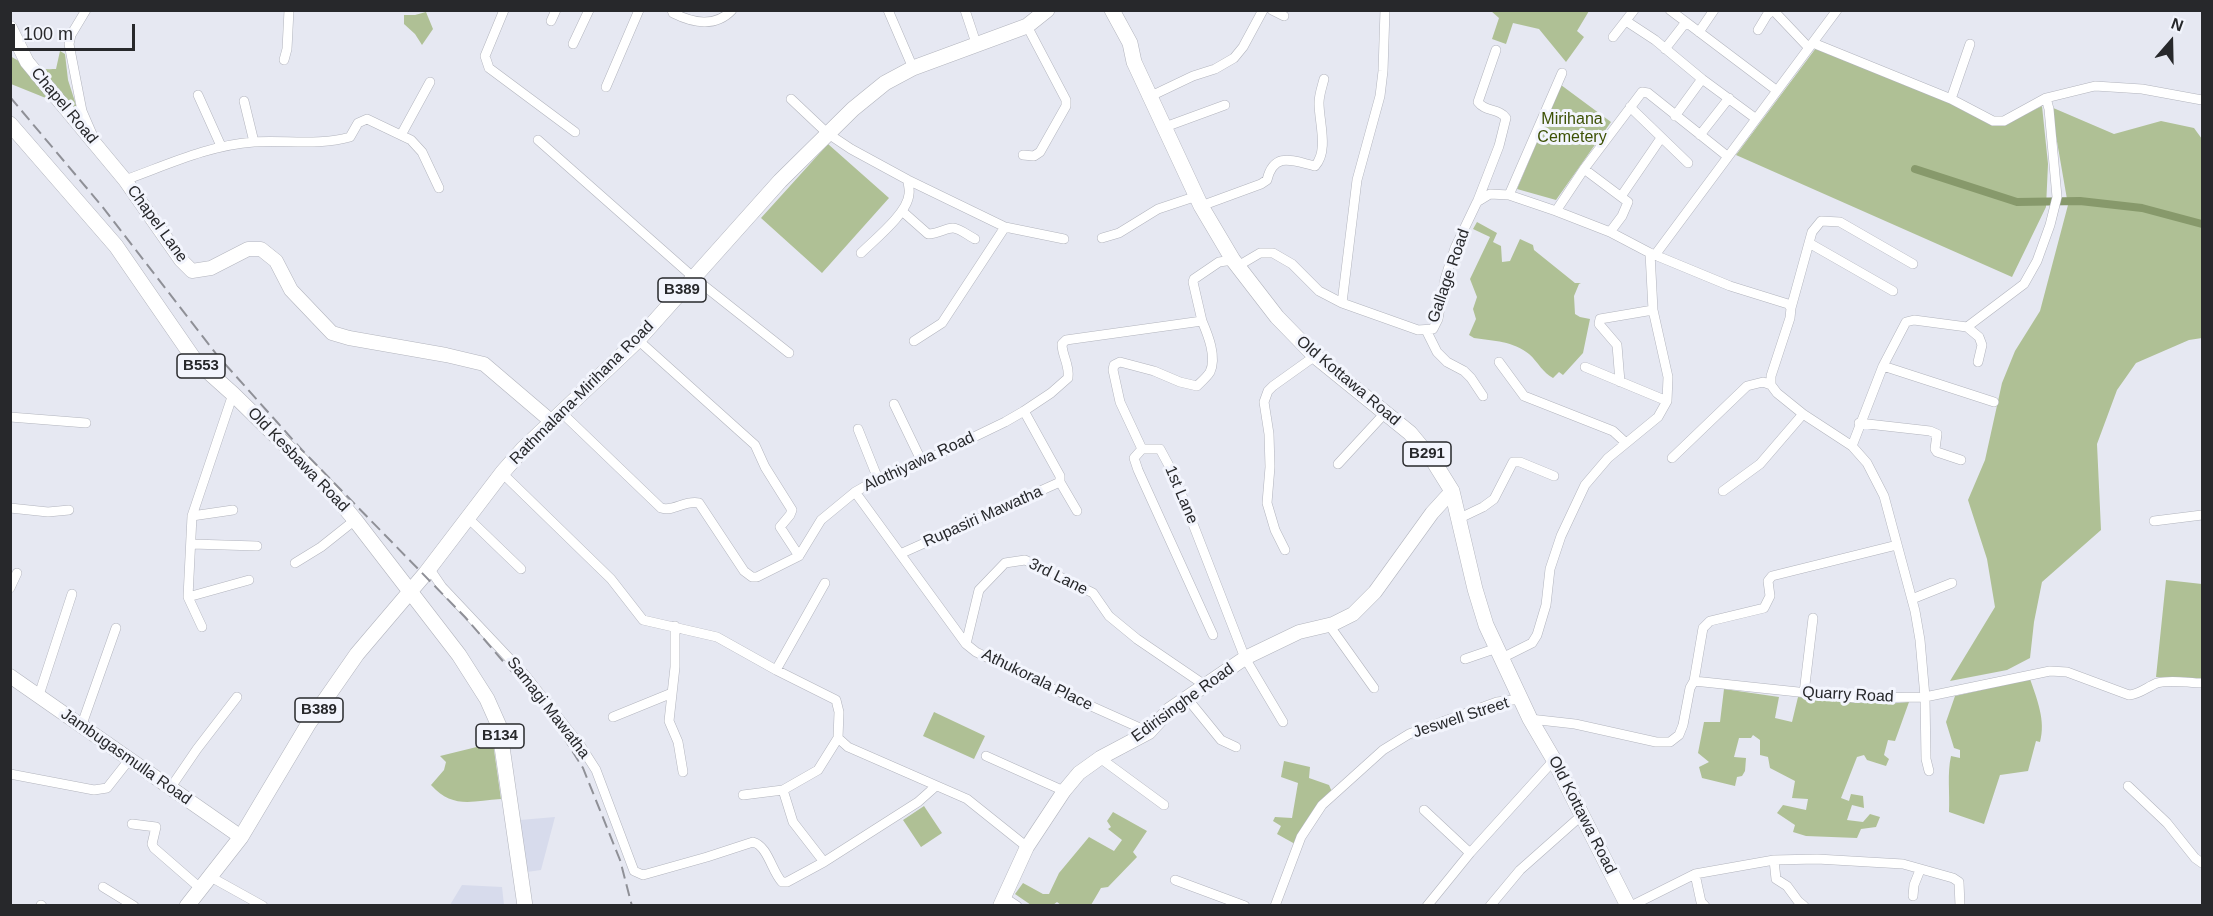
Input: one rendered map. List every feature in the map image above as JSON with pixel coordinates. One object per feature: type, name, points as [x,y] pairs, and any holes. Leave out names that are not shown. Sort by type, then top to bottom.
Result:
[{"type":"main road","name":"Rathmalana-Mirihana Road","points":[[992,37],[1033,10]]},
{"type":"main road","name":"Rathmalana-Mirihana Road","points":[[410,592],[502,473],[638,340],[780,181],[827,133],[885,83],[913,68],[1027,26],[1047,10]]},
{"type":"main road","name":"Old Kottawa Road","points":[[1102,10],[1121,47],[1134,62]]},
{"type":"main road","name":"Old Kottawa Road","points":[[1112,10],[1130,44],[1134,62],[1199,201],[1236,263],[1277,317],[1315,356],[1410,433],[1434,462],[1452,491],[1475,589],[1486,625],[1530,719],[1554,760],[1629,906]]},
{"type":"main road","name":"Old Kesbawa Road","points":[[10,124],[116,246],[194,359],[326,485],[459,655],[486,699],[499,726],[525,906]]},
{"type":"main road","name":"B389","points":[[191,904],[200,888],[241,837],[309,723],[357,654],[410,592]]},
{"type":"street","points":[[86,10],[70,35],[69,44],[82,111],[97,145]]},
{"type":"street","points":[[284,60],[287,50],[289,10]]},
{"type":"street","points":[[504,10],[485,56],[489,68],[575,132]]},
{"type":"street","points":[[551,21],[556,10]]},
{"type":"street","points":[[573,44],[590,10]]},
{"type":"street","points":[[606,87],[639,10]]},
{"type":"street","points":[[672,10],[673,13],[694,22],[713,22],[732,10]]},
{"type":"street","points":[[888,10],[913,68]]},
{"type":"street","points":[[965,10],[976,43]]},
{"type":"street","points":[[1151,96],[1193,76],[1215,69],[1234,58],[1263,10]]},
{"type":"street","points":[[1272,10],[1284,16]]},
{"type":"street","points":[[1342,303],[1357,180],[1380,96],[1385,10]]},
{"type":"street","points":[[1613,37],[1634,10]]},
{"type":"street","points":[[1670,10],[1776,90]]},
{"type":"street","points":[[1699,32],[1714,10]]},
{"type":"street","points":[[1824,10],[1830,20]]},
{"type":"street","points":[[1465,659],[1499,653],[1532,643],[1537,635],[1546,605],[1551,569],[1561,536],[1585,485],[1608,458],[1658,417],[1667,401],[1668,377],[1653,310],[1652,254],[1837,10]]},
{"type":"street","points":[[1758,30],[1769,12],[1811,45],[1951,99],[1993,121],[2004,121],[2046,98],[2095,86],[2142,89],[2202,100]]},
{"type":"street","points":[[1626,21],[1755,118]]},
{"type":"street","points":[[1665,49],[1686,22]]},
{"type":"street","points":[[1023,154],[1034,156],[1040,152],[1066,106],[1066,100],[1027,26]]},
{"type":"street","name":"Chapel Road","points":[[10,28],[27,62],[125,180]]},
{"type":"street","points":[[1951,99],[1970,44]]},
{"type":"street","name":"Gallage Road","points":[[1236,263],[1260,253],[1273,253],[1292,264],[1319,291],[1342,303],[1418,330],[1433,329],[1438,319],[1445,279],[1455,248],[1477,202],[1499,146],[1506,118],[1503,114],[1482,107],[1478,102],[1496,50]]},
{"type":"street","points":[[1509,195],[1562,73]]},
{"type":"street","points":[[1102,238],[1119,232],[1158,209],[1199,201],[1261,184],[1267,180],[1270,169],[1275,163],[1284,160],[1315,166],[1320,161],[1322,151],[1318,101],[1324,79]]},
{"type":"street","points":[[1675,116],[1702,79]]},
{"type":"street","points":[[401,135],[430,82]]},
{"type":"street","points":[[1556,211],[1584,169],[1630,107],[1645,91],[1727,156]]},
{"type":"street","points":[[198,95],[221,146]]},
{"type":"street","points":[[1700,135],[1729,98]]},
{"type":"street","points":[[1967,327],[2024,284],[2037,261],[2050,225],[2057,196],[2046,98]]},
{"type":"street","points":[[790,99],[827,133],[908,180],[1005,227],[1064,239]]},
{"type":"street","points":[[244,101],[254,142]]},
{"type":"street","points":[[1165,128],[1225,105]]},
{"type":"street","points":[[1630,107],[1688,163]]},
{"type":"street","name":"Chapel Lane","points":[[439,188],[422,152],[411,140],[367,119],[358,123],[350,137],[334,141],[254,142],[221,146],[125,180],[180,260],[192,271],[211,268],[248,249],[261,249],[276,261],[291,290],[332,333],[484,364],[557,418]]},
{"type":"street","points":[[1622,195],[1661,138]]},
{"type":"street","points":[[538,140],[693,277],[789,353]]},
{"type":"street","points":[[1584,169],[1622,195],[1628,202],[1622,216],[1610,232]]},
{"type":"street","points":[[861,253],[902,211],[909,195],[908,180]]},
{"type":"street","points":[[1477,202],[1490,194],[1509,195],[1610,232],[1652,254],[1731,286],[1788,304],[1791,308]]},
{"type":"street","points":[[902,211],[928,234],[942,233],[956,228],[975,239]]},
{"type":"street","points":[[1771,385],[1771,376],[1790,318],[1812,232],[1821,221],[1840,222],[1913,264]]},
{"type":"street","points":[[914,341],[942,323],[1005,227]]},
{"type":"street","points":[[1809,243],[1893,291]]},
{"type":"street","points":[[1213,635],[1138,470],[1134,458],[1142,449],[1120,402],[1113,370],[1114,365],[1120,362],[1143,367],[1180,382],[1197,386],[1209,372],[1212,353],[1193,282],[1219,262],[1236,263]]},
{"type":"street","points":[[1620,382],[1617,345],[1599,324],[1600,319],[1653,310]]},
{"type":"street","points":[[1852,446],[1882,366],[1906,322],[1914,320],[1967,327],[1979,338],[1982,345],[1978,362]]},
{"type":"street","points":[[1024,411],[1051,393],[1068,378],[1069,368],[1062,351],[1062,344],[1065,340],[1202,321]]},
{"type":"street","points":[[1426,330],[1437,352],[1447,362],[1472,378],[1484,396]]},
{"type":"street","points":[[557,418],[661,508],[672,509],[691,502],[699,503],[744,571],[752,577],[757,578],[799,556],[780,527],[792,510],[765,467],[755,445],[638,340]]},
{"type":"street","points":[[1285,550],[1275,530],[1267,503],[1270,467],[1269,434],[1264,402],[1268,391],[1273,386],[1315,356]]},
{"type":"street","points":[[1499,362],[1524,396],[1613,431],[1626,443]]},
{"type":"street","points":[[1882,366],[1994,402]]},
{"type":"street","points":[[1585,367],[1667,401]]},
{"type":"street","points":[[1672,458],[1747,386],[1763,382],[1771,385],[1777,393],[1803,414],[1852,446],[1867,463],[1884,496],[1920,640],[1925,697],[1926,759],[1929,771]]},
{"type":"street","points":[[202,627],[188,597],[192,516],[233,394]]},
{"type":"street","points":[[894,404],[922,462]]},
{"type":"street","name":"Alothiyawa Road","points":[[799,556],[821,520],[855,492],[879,478],[922,462],[1024,411]]},
{"type":"street","name":"Rupasiri Mawatha","points":[[900,554],[1060,482],[1060,476],[1024,411]]},
{"type":"street","points":[[1338,464],[1385,413]]},
{"type":"street","points":[[1723,491],[1760,464],[1803,414]]},
{"type":"street","points":[[10,417],[86,423]]},
{"type":"street","points":[[1859,423],[1930,431],[1937,434],[1935,449],[1937,453],[1961,460]]},
{"type":"street","points":[[858,429],[879,478]]},
{"type":"street","name":"1st Lane","points":[[1142,449],[1160,449],[1174,475],[1245,658]]},
{"type":"street","points":[[1460,518],[1494,499],[1513,462],[1520,462],[1554,476]]},
{"type":"street","points":[[502,473],[611,579],[643,620],[656,625],[675,626],[717,637],[836,700],[839,712],[838,738],[818,771],[783,790],[743,795]]},
{"type":"street","points":[[1060,482],[1077,511]]},
{"type":"street","name":"Edirisinghe Road","points":[[1007,903],[1027,847],[1064,791],[1079,773],[1100,758],[1149,732],[1169,710],[1245,658],[1299,632],[1329,625],[1353,614],[1375,592],[1432,513],[1452,491]]},
{"type":"street","name":"Athukorala Place","points":[[855,492],[966,644],[976,652],[1149,732]]},
{"type":"street","points":[[10,508],[48,512],[69,510]]},
{"type":"street","points":[[192,516],[233,510]]},
{"type":"street","points":[[2154,521],[2202,515]]},
{"type":"street","points":[[467,517],[521,569]]},
{"type":"street","points":[[295,563],[321,547],[355,520]]},
{"type":"street","points":[[192,544],[257,546]]},
{"type":"street","points":[[1530,719],[1575,724],[1656,742],[1670,742],[1679,735],[1683,725],[1689,688],[1694,681],[1703,628],[1710,621],[1764,608],[1770,596],[1768,581],[1772,576],[1897,545]]},
{"type":"street","name":"3rd Lane","points":[[966,644],[979,590],[1005,563],[1025,560],[1093,593],[1109,616],[1206,686]]},
{"type":"street","name":"Samagi Mawatha","points":[[429,568],[442,587],[526,676],[580,744],[596,770],[634,871],[643,875],[753,842],[760,846],[782,882],[787,882],[824,862],[918,802],[936,786]]},
{"type":"street","points":[[10,588],[17,573]]},
{"type":"street","points":[[188,597],[249,580]]},
{"type":"street","points":[[776,670],[825,583]]},
{"type":"street","points":[[1911,599],[1952,583]]},
{"type":"street","points":[[39,695],[72,594]]},
{"type":"street","points":[[1804,693],[1813,618]]},
{"type":"street","points":[[1329,625],[1374,688]]},
{"type":"street","points":[[675,626],[675,667],[669,721],[678,742],[683,772]]},
{"type":"street","points":[[81,727],[116,628]]},
{"type":"street","points":[[1245,658],[1282,722]]},
{"type":"street","name":"Quarry Road","points":[[1694,681],[1855,698],[1925,697],[2050,671],[2067,672],[2129,695],[2137,694],[2156,684],[2168,682],[2202,683]]},
{"type":"street","name":"Jambugasmulla Road","points":[[10,676],[241,837]]},
{"type":"street","points":[[613,717],[672,693]]},
{"type":"street","points":[[171,787],[237,697]]},
{"type":"street","points":[[1186,697],[1221,740],[1236,747]]},
{"type":"street","name":"Jeswell Street","points":[[1275,906],[1300,837],[1322,805],[1383,750],[1409,734],[1497,702],[1521,699]]},
{"type":"street","points":[[838,738],[848,747],[967,799],[1027,847]]},
{"type":"street","points":[[986,756],[1064,791]]},
{"type":"street","points":[[1100,758],[1164,805]]},
{"type":"street","points":[[10,774],[94,790],[107,788],[129,760]]},
{"type":"street","points":[[1427,906],[1470,853],[1554,760]]},
{"type":"street","points":[[2128,786],[2167,823],[2195,858],[2202,863]]},
{"type":"street","points":[[783,790],[793,822],[824,862]]},
{"type":"street","points":[[1424,810],[1470,853]]},
{"type":"street","points":[[1490,906],[1520,870],[1582,815]]},
{"type":"street","points":[[132,824],[156,827],[152,844],[154,848],[200,888]]},
{"type":"street","points":[[1629,906],[1695,874],[1774,860],[1817,859],[1903,864],[1953,878],[1959,882],[1960,906]]},
{"type":"street","points":[[1774,860],[1776,879],[1787,886],[1804,906]]},
{"type":"street","points":[[1913,896],[1920,870]]},
{"type":"street","points":[[1695,874],[1701,902],[1704,906]]},
{"type":"street","points":[[209,876],[263,906]]},
{"type":"street","points":[[1175,880],[1245,906]]},
{"type":"street","points":[[103,886],[134,906]]},
{"type":"shaded area","points":[[555,817],[541,870],[527,872],[520,820]]},
{"type":"shaded area","points":[[462,885],[502,887],[504,905],[450,905]]},
{"type":"green space","points":[[1491,11],[1589,11],[1577,31],[1584,37],[1566,62],[1539,29],[1513,23],[1506,44],[1492,39],[1499,18]]},
{"type":"green space","points":[[426,12],[433,29],[422,45],[415,34],[404,24],[404,15]]},
{"type":"green space","points":[[1819,44],[2005,124],[2042,106],[2048,164],[2046,207],[2012,277],[1736,155]]},
{"type":"green space","points":[[60,51],[65,54],[68,80],[78,111],[11,84],[10,56],[32,67],[56,69]]},
{"type":"green space","name":"Mirihana Cemetery","points":[[1561,85],[1611,122],[1556,200],[1517,189]]},
{"type":"green space","points":[[2051,107],[2114,134],[2161,121],[2194,128],[2202,139],[2202,338],[2189,340],[2136,363],[2117,390],[2097,444],[2101,530],[2042,582],[2030,658],[2007,670],[1950,681],[1995,607],[1987,559],[1968,500],[1985,460],[2002,383],[2015,351],[2040,311],[2068,205]]},
{"type":"green space","points":[[828,144],[889,198],[822,273],[761,218]]},
{"type":"green space","points":[[1477,222],[1497,233],[1493,242],[1501,246],[1502,262],[1510,261],[1520,239],[1533,245],[1534,250],[1575,283],[1581,283],[1574,296],[1575,314],[1590,319],[1583,353],[1563,375],[1559,372],[1553,378],[1549,376],[1529,354],[1516,346],[1469,335],[1476,319],[1473,309],[1477,297],[1470,279],[1490,237],[1473,229]]},
{"type":"green space","points":[[2166,580],[2202,584],[2202,681],[2156,677]]},
{"type":"green space","points":[[2030,679],[2040,710],[2042,734],[2040,742],[2036,741],[2028,771],[2000,775],[1984,824],[1949,812],[1951,756],[1960,758],[1960,750],[1954,748],[1946,722],[1955,696]]},
{"type":"green space","points":[[1724,689],[1779,697],[1775,718],[1792,722],[1798,697],[1886,704],[1909,702],[1895,741],[1888,740],[1884,755],[1889,759],[1886,766],[1867,760],[1864,755],[1857,757],[1841,798],[1849,801],[1851,794],[1863,796],[1864,808],[1852,805],[1847,820],[1863,822],[1870,814],[1880,817],[1876,827],[1861,829],[1857,838],[1806,836],[1793,832],[1795,825],[1777,813],[1783,805],[1806,810],[1808,799],[1792,798],[1795,781],[1770,768],[1768,757],[1760,755],[1760,740],[1753,735],[1751,738],[1739,738],[1734,757],[1746,758],[1745,771],[1742,776],[1737,777],[1735,786],[1702,778],[1699,767],[1709,762],[1698,753],[1704,722],[1720,722]]},
{"type":"green space","points":[[934,712],[985,736],[974,759],[923,736]]},
{"type":"green space","points":[[493,743],[501,799],[455,801],[439,793],[431,785],[444,770],[446,762],[440,756]]},
{"type":"green space","points":[[1284,761],[1310,767],[1309,778],[1329,785],[1332,792],[1295,844],[1277,834],[1281,826],[1273,821],[1275,817],[1292,818],[1298,783],[1281,777]]},
{"type":"green space","points":[[924,806],[942,833],[921,847],[903,820]]},
{"type":"green space","points":[[1113,812],[1147,831],[1133,852],[1137,857],[1108,887],[1101,888],[1091,905],[1061,905],[1057,902],[1053,905],[1031,905],[1015,894],[1023,883],[1043,894],[1049,894],[1059,873],[1089,837],[1114,851],[1122,840],[1108,829],[1111,827],[1107,821]]},
{"type":"waterway","points":[[1915,169],[2017,202],[2080,201],[2142,208],[2202,224]]},
{"type":"railway","points":[[10,97],[101,205],[217,355],[302,450],[465,617],[550,716],[583,768],[620,860],[632,906]]}]
